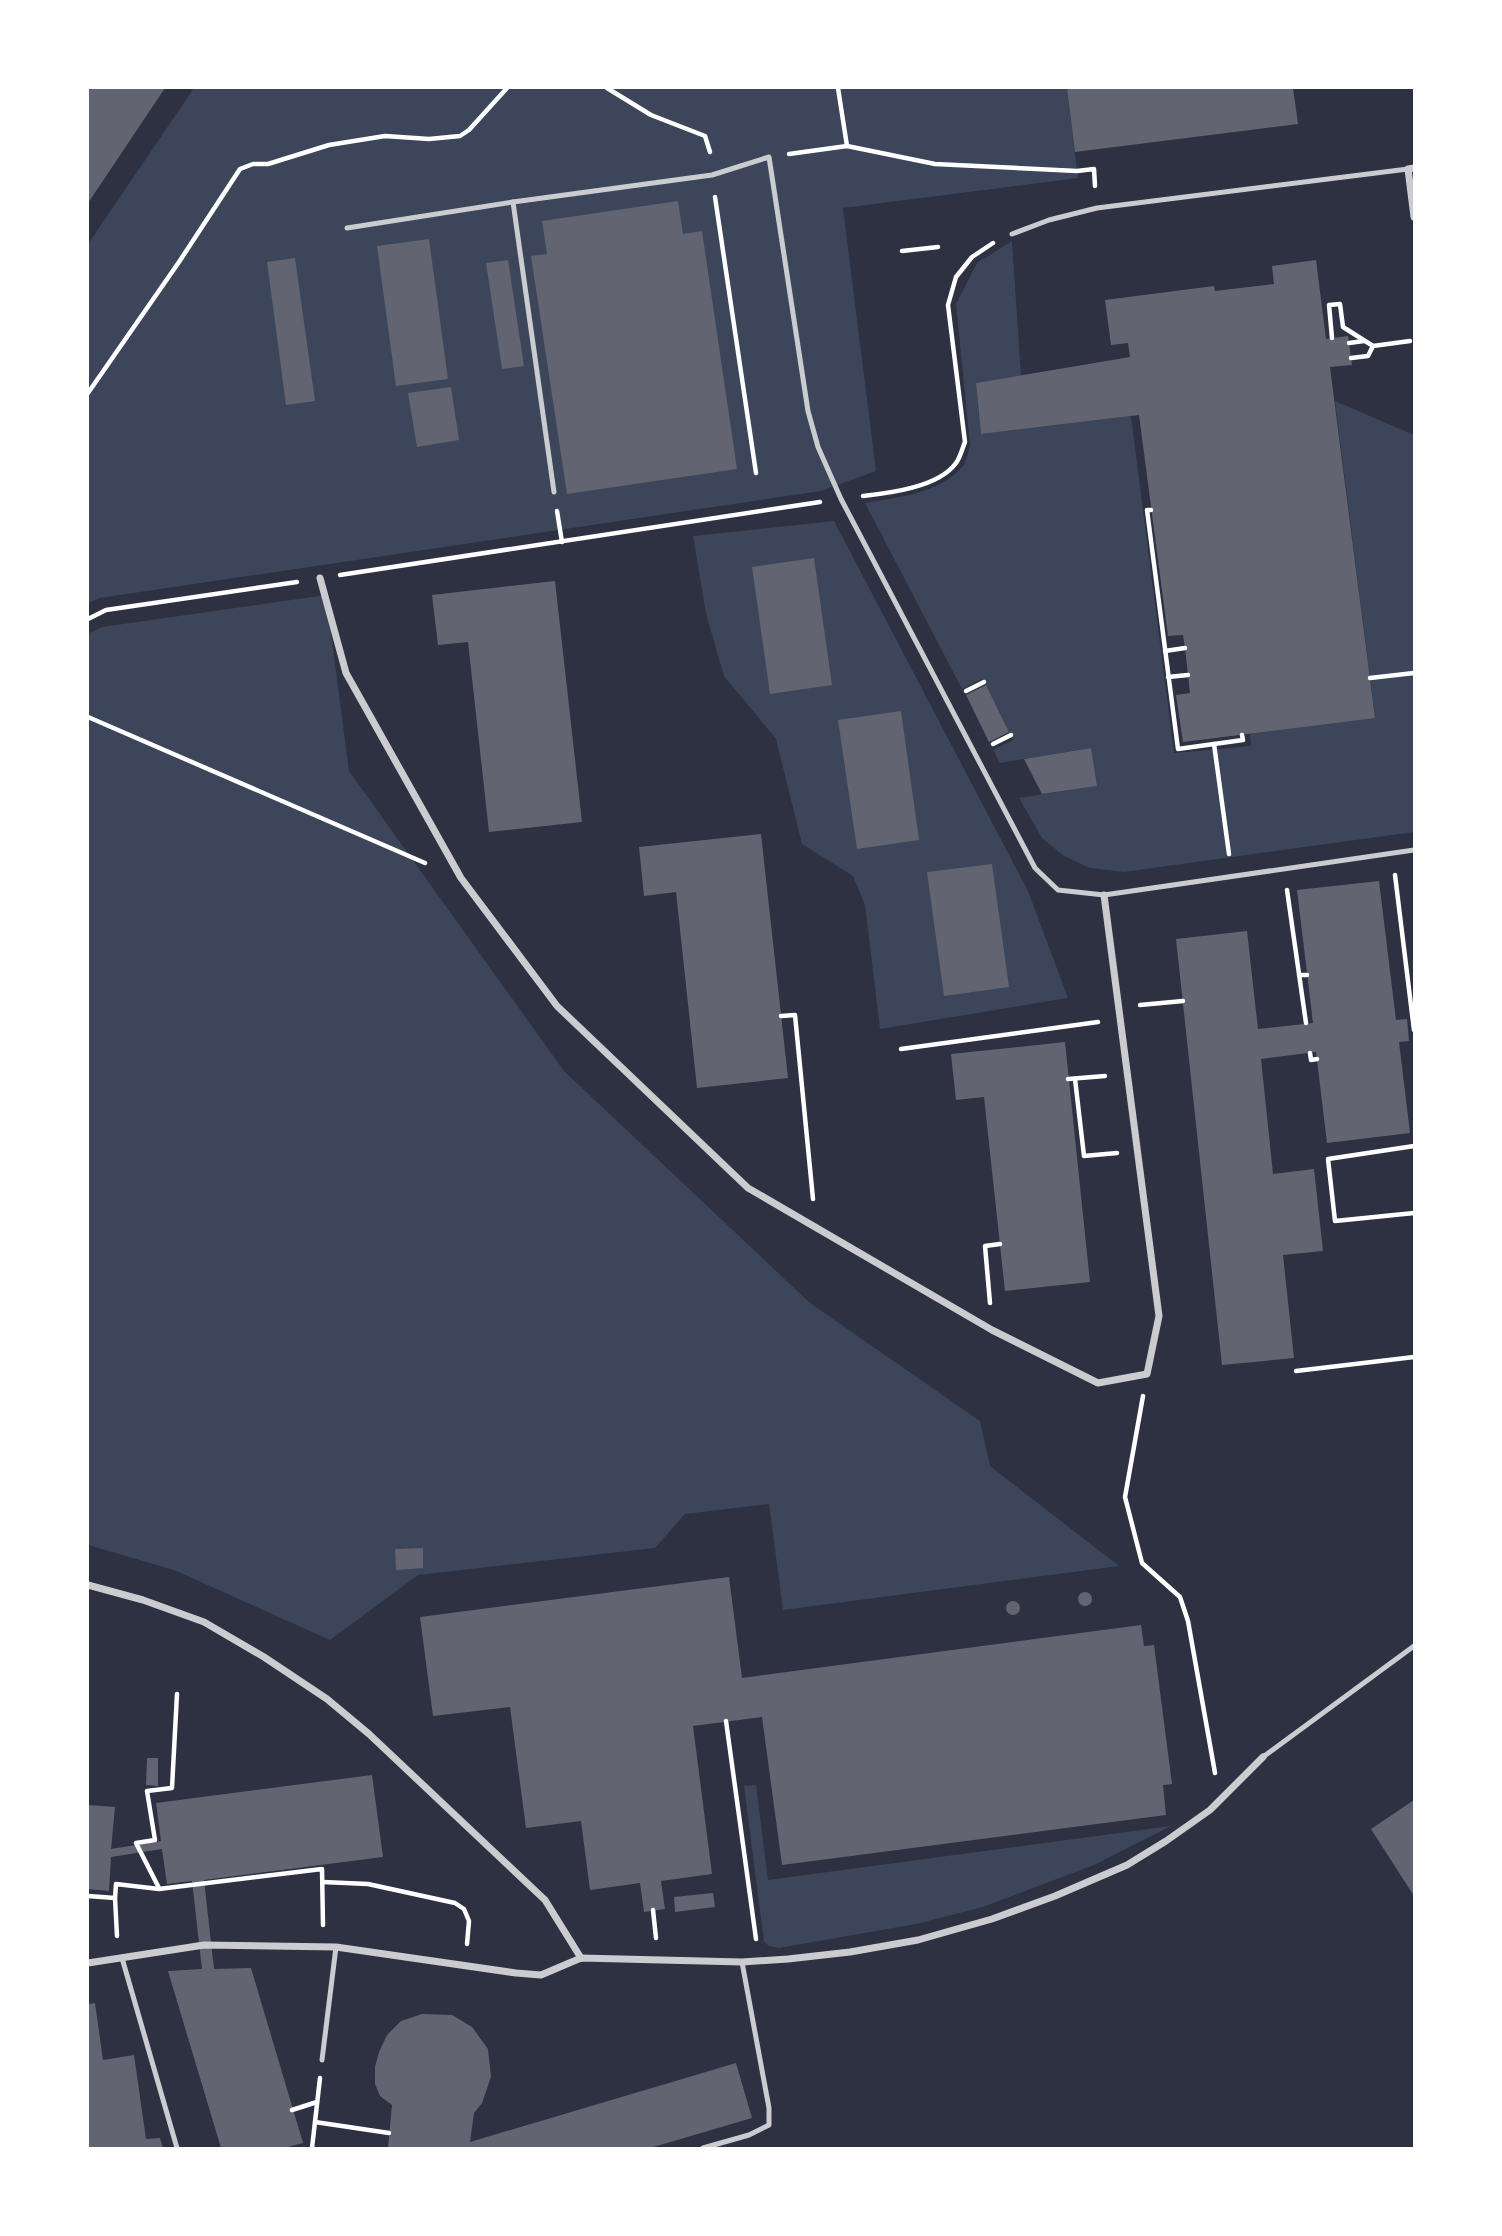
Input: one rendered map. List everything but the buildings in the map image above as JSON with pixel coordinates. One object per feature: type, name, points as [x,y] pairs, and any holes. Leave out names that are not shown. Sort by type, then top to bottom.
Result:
[{"type":"street","points":[[1411,169],[1415,217]]},
{"type":"street","points":[[320,578],[346,673],[461,878],[557,1006],[748,1188],[992,1330],[1098,1383],[1147,1374],[1158,1316],[1104,895]]},
{"type":"street","points":[[88,1585],[143,1600],[204,1622],[264,1657],[327,1699],[369,1734],[545,1900],[581,1958]]},
{"type":"street","points":[[88,1963],[204,1945],[336,1947],[541,1975],[581,1958],[759,1962],[850,1952],[918,1940],[992,1919],[1127,1865],[1166,1841],[1220,1801],[1263,1757]]},
{"type":"lane","points":[[347,228],[714,174],[769,157],[808,411],[818,447],[841,499],[1035,868],[1058,890],[1104,895],[1415,850]]},
{"type":"lane","points":[[1012,233],[1097,208],[1411,169]]},
{"type":"lane","points":[[513,202],[554,492]]},
{"type":"lane","points":[[1263,1757],[1415,1646]]},
{"type":"lane","points":[[322,2060],[336,1947]]},
{"type":"lane","points":[[122,1958],[177,2148]]},
{"type":"lane","points":[[703,2148],[749,2135],[769,2125],[769,2108],[742,1962]]},
{"type":"path","points":[[88,393],[240,169],[253,164],[268,164],[329,145],[385,136],[429,139],[460,136],[469,130],[507,88]]},
{"type":"path","points":[[607,88],[651,115],[705,136],[714,174],[757,473]]},
{"type":"path","points":[[838,88],[847,146]]},
{"type":"path","points":[[769,157],[847,146],[936,164],[1077,171]]},
{"type":"path","points":[[879,494],[919,485],[941,476],[956,463],[965,442],[948,305],[956,277],[972,257],[997,239],[1012,233]]},
{"type":"path","points":[[902,251],[938,247]]},
{"type":"path","points":[[1332,338],[1329,305],[1340,304],[1342,327],[1373,346],[1410,341]]},
{"type":"path","points":[[1349,343],[1365,341]]},
{"type":"path","points":[[1351,358],[1368,356],[1373,346]]},
{"type":"path","points":[[554,492],[562,542]]},
{"type":"path","points":[[88,619],[106,610],[792,507]]},
{"type":"path","points":[[1152,510],[1147,510],[1147,533],[1155,554],[1168,677],[1176,714],[1178,749],[1243,740],[1242,735]]},
{"type":"path","points":[[1165,651],[1185,649]]},
{"type":"path","points":[[1370,678],[1415,673]]},
{"type":"path","points":[[1168,677],[1188,675]]},
{"type":"path","points":[[964,692],[984,682]]},
{"type":"path","points":[[88,717],[461,878]]},
{"type":"path","points":[[991,746],[1011,735]]},
{"type":"path","points":[[1214,744],[1230,858]]},
{"type":"path","points":[[1393,853],[1415,1030]]},
{"type":"path","points":[[1288,893],[1305,1021],[1312,1016]]},
{"type":"path","points":[[1299,975],[1307,975]]},
{"type":"path","points":[[1135,1006],[1183,1001]]},
{"type":"path","points":[[781,1016],[795,1015],[816,1228]]},
{"type":"path","points":[[901,1049],[1106,1021]]},
{"type":"path","points":[[1310,1053],[1311,1060],[1317,1059]]},
{"type":"path","points":[[1068,1079],[1112,1075]]},
{"type":"path","points":[[1075,1079],[1084,1156],[1137,1151]]},
{"type":"path","points":[[1415,1146],[1328,1159],[1335,1221],[1415,1213]]},
{"type":"path","points":[[992,1330],[985,1245],[1000,1244]]},
{"type":"path","points":[[1296,1371],[1415,1357]]},
{"type":"path","points":[[1147,1374],[1125,1497],[1142,1563],[1180,1597],[1188,1621],[1220,1801]]},
{"type":"path","points":[[159,1889],[136,1843],[155,1840],[147,1791],[172,1788],[177,1694]]},
{"type":"path","points":[[726,1721],[759,1962]]},
{"type":"path","points":[[122,1958],[117,1944],[116,1884],[159,1889],[322,1869],[323,1921]]},
{"type":"path","points":[[323,1882],[368,1884],[455,1903],[464,1909],[469,1921],[464,1966]]},
{"type":"path","points":[[88,1896],[115,1898]]},
{"type":"path","points":[[312,2148],[320,2081]]},
{"type":"path","points":[[292,2110],[317,2102]]},
{"type":"path","points":[[315,2122],[389,2133]]},
{"type":"shaded area","points":[[194,88],[1067,88],[1078,178],[843,208],[876,471],[821,491],[100,598],[88,603],[88,244]]},
{"type":"shaded area","points":[[1012,241],[1021,376],[976,383],[981,434],[1131,416],[1174,753],[1251,746],[1250,734],[1375,717],[1335,401],[1414,435],[1414,832],[1124,872],[1090,868],[1064,856],[1042,838],[1019,798],[1096,786],[1091,748],[1000,763],[993,750],[1013,740],[986,685],[982,679],[962,689],[865,503],[930,488],[942,483],[964,464],[970,445],[956,304],[977,263]]},
{"type":"shaded area","points":[[834,521],[1028,891],[1068,998],[880,1029],[865,905],[853,876],[802,844],[776,739],[724,676],[706,614],[693,536]]},
{"type":"shaded area","points":[[326,595],[349,771],[564,1071],[810,1303],[980,1421],[990,1466],[1119,1566],[783,1610],[769,1504],[685,1514],[655,1548],[418,1575],[330,1640],[174,1570],[88,1545],[88,634],[102,627]]},
{"type":"shaded area","points":[[756,1785],[768,1880],[1171,1826],[1094,1865],[983,1907],[916,1924],[779,1948],[764,1942],[744,1786]]}]
